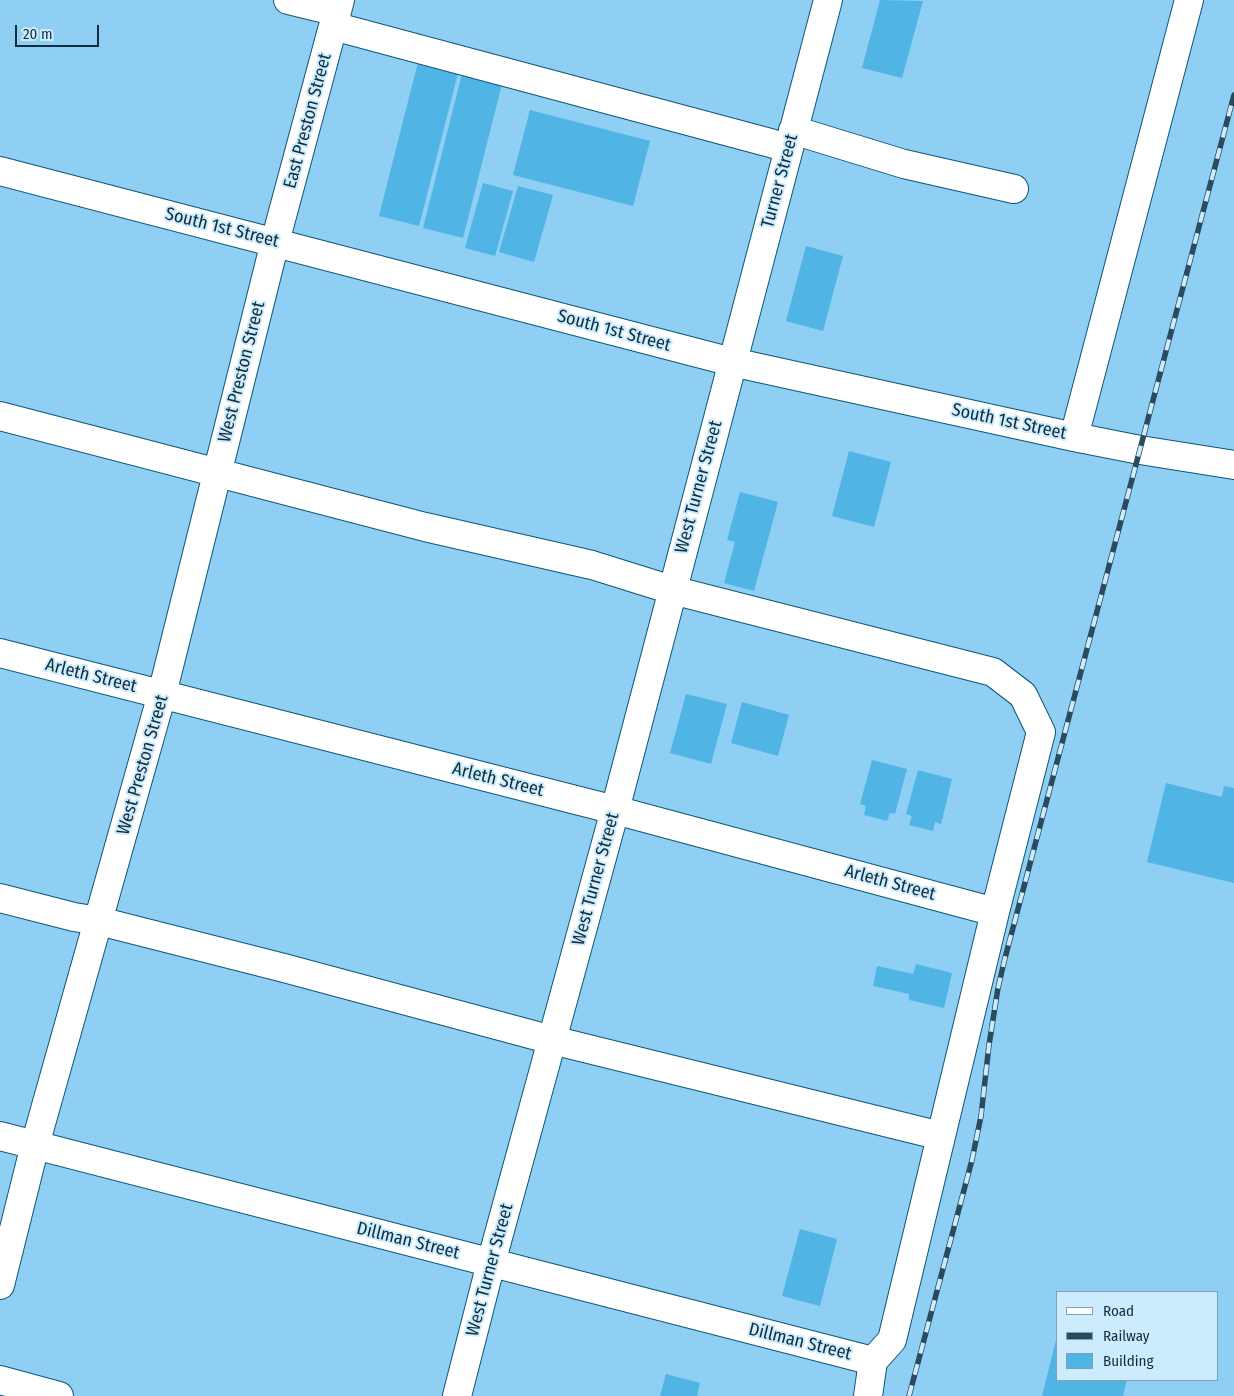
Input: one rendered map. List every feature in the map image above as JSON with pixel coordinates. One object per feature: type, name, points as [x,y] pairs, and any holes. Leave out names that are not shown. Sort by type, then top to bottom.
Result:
[{"type":"street","points":[[288,0],[791,139],[1014,189]]},
{"type":"street","name":"Turner Street","points":[[732,362],[828,0]]},
{"type":"street","points":[[1074,437],[1189,0]]},
{"type":"street","name":"East Preston Street","points":[[275,242],[337,13]]},
{"type":"street","name":"South 1st Street","points":[[0,171],[732,362],[1074,437],[1234,465]]},
{"type":"street","name":"West Preston Street","points":[[0,1285],[35,1145],[162,694],[275,242]]},
{"type":"street","name":"West Turner Street","points":[[457,1396],[491,1263],[615,810],[732,362]]},
{"type":"street","points":[[0,416],[425,527],[592,565],[672,590],[993,672],[1023,696],[1040,732],[892,1340],[873,1361],[868,1396]]},
{"type":"street","name":"Arleth Street","points":[[0,653],[615,810],[995,912]]},
{"type":"street","points":[[0,898],[284,968],[552,1040],[941,1136]]},
{"type":"street","name":"Dillman Street","points":[[0,1136],[873,1361]]},
{"type":"street","points":[[0,1380],[59,1396]]},
{"type":"building","points":[[880,0],[923,1],[902,78],[862,68]]},
{"type":"building","points":[[418,62],[458,73],[419,226],[379,216]]},
{"type":"building","points":[[462,74],[502,84],[463,238],[423,228]]},
{"type":"building","points":[[530,110],[650,141],[633,206],[513,175]]},
{"type":"building","points":[[483,183],[513,191],[495,256],[465,248]]},
{"type":"building","points":[[518,186],[553,195],[534,262],[499,252]]},
{"type":"building","points":[[806,246],[843,256],[823,331],[786,321]]},
{"type":"building","points":[[849,451],[891,462],[874,527],[832,516]]},
{"type":"building","points":[[740,492],[778,502],[754,591],[724,583],[735,542],[727,540]]},
{"type":"building","points":[[686,694],[727,704],[711,764],[670,753]]},
{"type":"building","points":[[742,702],[789,715],[778,756],[731,743]]},
{"type":"building","points":[[872,760],[907,769],[895,814],[890,813],[887,821],[864,815],[866,806],[860,804]]},
{"type":"building","points":[[918,770],[952,779],[941,824],[935,822],[933,831],[909,825],[912,816],[906,814]]},
{"type":"building","points":[[1166,783],[1222,797],[1224,786],[1234,788],[1234,883],[1147,862]]},
{"type":"building","points":[[916,964],[952,973],[944,1008],[909,1000],[909,994],[873,986],[877,966],[913,974]]},
{"type":"building","points":[[800,1229],[837,1239],[820,1306],[782,1296]]},
{"type":"building","points":[[1056,1340],[1056,1381],[1127,1381],[1123,1396],[1042,1396]]},
{"type":"building","points":[[666,1374],[700,1383],[697,1396],[660,1396]]},
{"type":"railway","points":[[909,1396],[972,1160],[981,1116],[998,988],[1005,958],[1234,95]]}]
